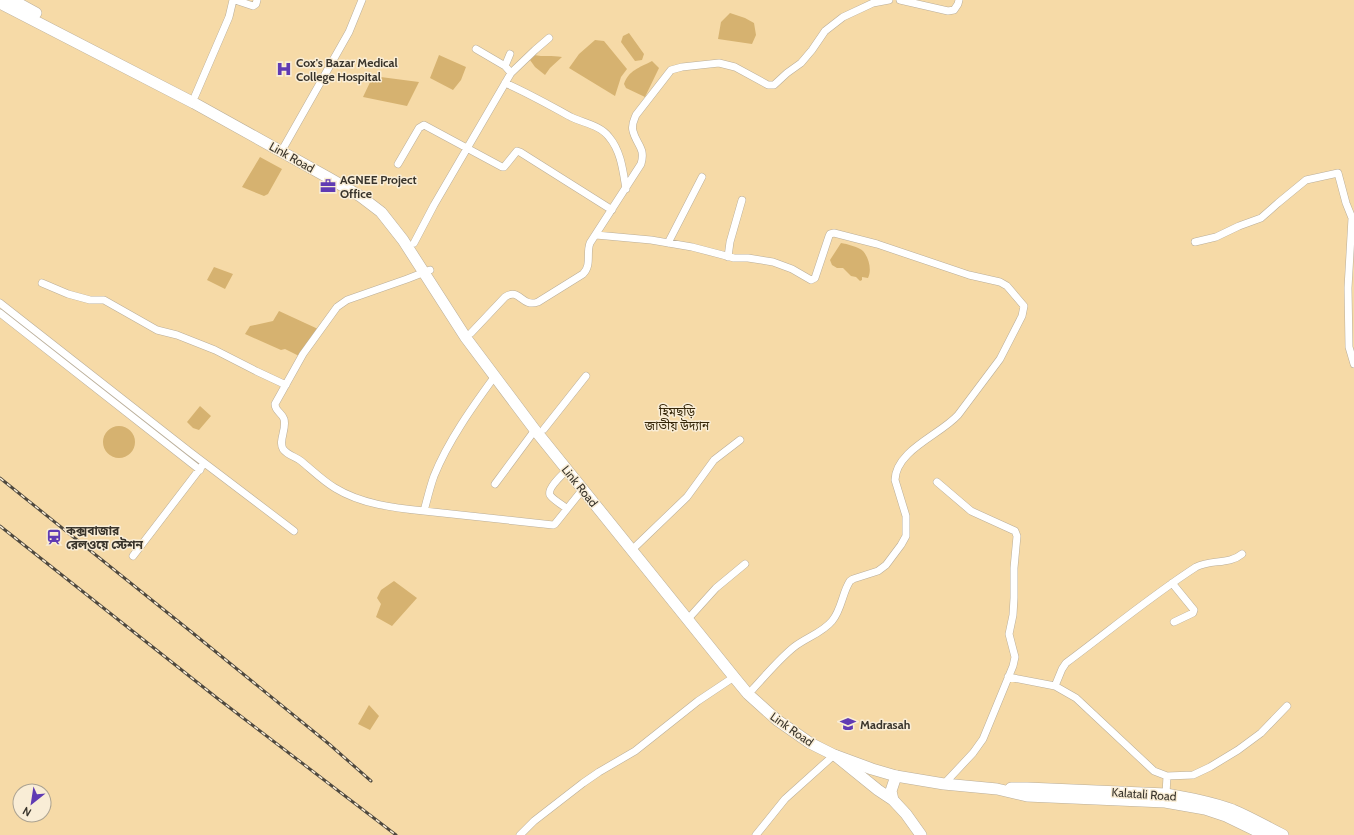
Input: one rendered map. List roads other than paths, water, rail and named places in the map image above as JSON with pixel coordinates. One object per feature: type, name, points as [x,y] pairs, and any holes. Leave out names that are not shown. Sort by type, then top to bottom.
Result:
[{"type":"main road","name":"Link Road","points":[[12,0],[195,96],[336,181],[360,196],[381,212],[395,228],[427,271],[567,470],[690,617],[753,689],[782,715],[813,736],[830,752]]},
{"type":"main road","name":"Link Road","points":[[0,3],[367,193],[385,207],[399,221],[414,243],[427,271],[466,338],[495,376],[636,546],[734,677],[748,694],[777,720],[810,743],[830,752]]},
{"type":"main road","name":"Kalatali Road","points":[[830,752],[872,769],[905,779],[944,784],[997,789],[1027,788],[1166,794],[1206,802],[1233,810],[1283,835]]},
{"type":"main road","points":[[830,752],[893,800],[906,814],[921,835]]},
{"type":"main road","points":[[830,752],[837,764],[902,818],[912,835]]},
{"type":"main road","points":[[893,800],[891,791],[896,776]]},
{"type":"main road","name":"Kalatali Road","points":[[997,789],[1027,796],[1165,802],[1205,809],[1226,816],[1265,835]]},
{"type":"street","points":[[195,96],[229,17],[234,0],[253,6],[256,4],[257,0]]},
{"type":"street","points":[[283,149],[349,32],[362,0]]},
{"type":"street","points":[[471,333],[510,294],[514,294],[532,304],[538,302],[587,270],[589,247],[626,189],[643,158],[642,151],[632,130],[636,115],[671,70],[682,67],[719,63],[734,67],[768,85],[774,85],[801,63],[825,31],[843,17],[873,3],[889,0]]},
{"type":"street","points":[[900,0],[948,11],[954,10],[959,0]]},
{"type":"street","points":[[414,243],[434,205],[468,150],[505,83],[511,74],[549,38]]},
{"type":"street","points":[[476,49],[505,66],[511,74]]},
{"type":"street","points":[[505,66],[510,54]]},
{"type":"street","points":[[505,83],[531,95],[573,118],[594,126],[608,135],[616,148],[626,189]]},
{"type":"street","points":[[398,164],[419,128],[424,125],[502,167],[504,167],[517,151],[520,152],[612,210]]},
{"type":"street","points":[[1195,242],[1216,237],[1261,218],[1306,180],[1338,173],[1346,203],[1352,218],[1348,295],[1349,347],[1354,364]]},
{"type":"street","points":[[668,243],[702,177]]},
{"type":"street","points":[[728,256],[732,230],[742,200]]},
{"type":"street","points":[[596,235],[668,243],[728,256],[773,262],[792,269],[813,280],[829,236],[830,234],[834,233],[877,244],[969,275],[1000,282],[1007,286],[1024,306],[1022,316],[1000,359],[958,415],[951,422],[909,452],[899,467],[895,480],[906,516],[906,536],[901,545],[886,565],[878,571],[853,579],[850,582],[838,612],[832,621],[824,629],[782,657],[753,689]]},
{"type":"street","points":[[427,271],[347,300],[336,307],[303,354],[274,404],[284,418],[285,425],[282,448],[285,452],[299,460],[335,488],[354,498],[382,506],[424,512],[549,525],[555,524],[583,489]]},
{"type":"street","points":[[42,283],[68,294],[90,300],[104,300],[157,330],[177,335],[215,350],[244,366],[286,385]]},
{"type":"street","points":[[0,303],[294,531]]},
{"type":"street","points":[[0,313],[200,470]]},
{"type":"street","points":[[424,512],[434,477],[440,463],[470,412],[495,376]]},
{"type":"street","points":[[495,484],[539,429],[586,376]]},
{"type":"street","points":[[636,546],[687,497],[714,460],[740,440]]},
{"type":"street","points":[[133,556],[205,463]]},
{"type":"street","points":[[567,470],[551,487],[549,492],[550,496],[567,509]]},
{"type":"street","points":[[937,482],[971,512],[1015,531],[1017,540],[1014,568],[1014,598],[1009,634],[1016,657],[983,739],[974,753],[944,784]]},
{"type":"street","points":[[1055,686],[1066,663],[1172,584],[1203,564],[1236,559],[1242,554]]},
{"type":"street","points":[[690,617],[716,588],[745,564]]},
{"type":"street","points":[[1172,584],[1194,610],[1193,613],[1174,622]]},
{"type":"street","points":[[520,835],[534,821],[583,783],[636,751],[698,701],[734,677]]},
{"type":"street","points":[[1008,677],[1055,686],[1076,698],[1154,771],[1167,776],[1193,775],[1238,750],[1261,733],[1287,706]]},
{"type":"street","points":[[756,835],[785,799],[830,752]]},
{"type":"street","points":[[1166,794],[1167,776]]},
{"type":"railway","points":[[0,478],[329,744],[371,781]]},
{"type":"railway","points":[[0,526],[217,698],[396,835]]},
{"type":"place","name":"Cox's Bazar Medical College Hospital","points":[[284,69]]},
{"type":"place","name":"AGNEE Project Office","points":[[328,186]]},
{"type":"place","name":"কক্সবাজার রেলওয়ে স্টেশন","points":[[54,537]]},
{"type":"place","name":"Madrasah","points":[[848,724]]},
{"type":"park label","name":"হিমছড়ি জাতীয় উদ্যান","points":[[677,418]]}]
